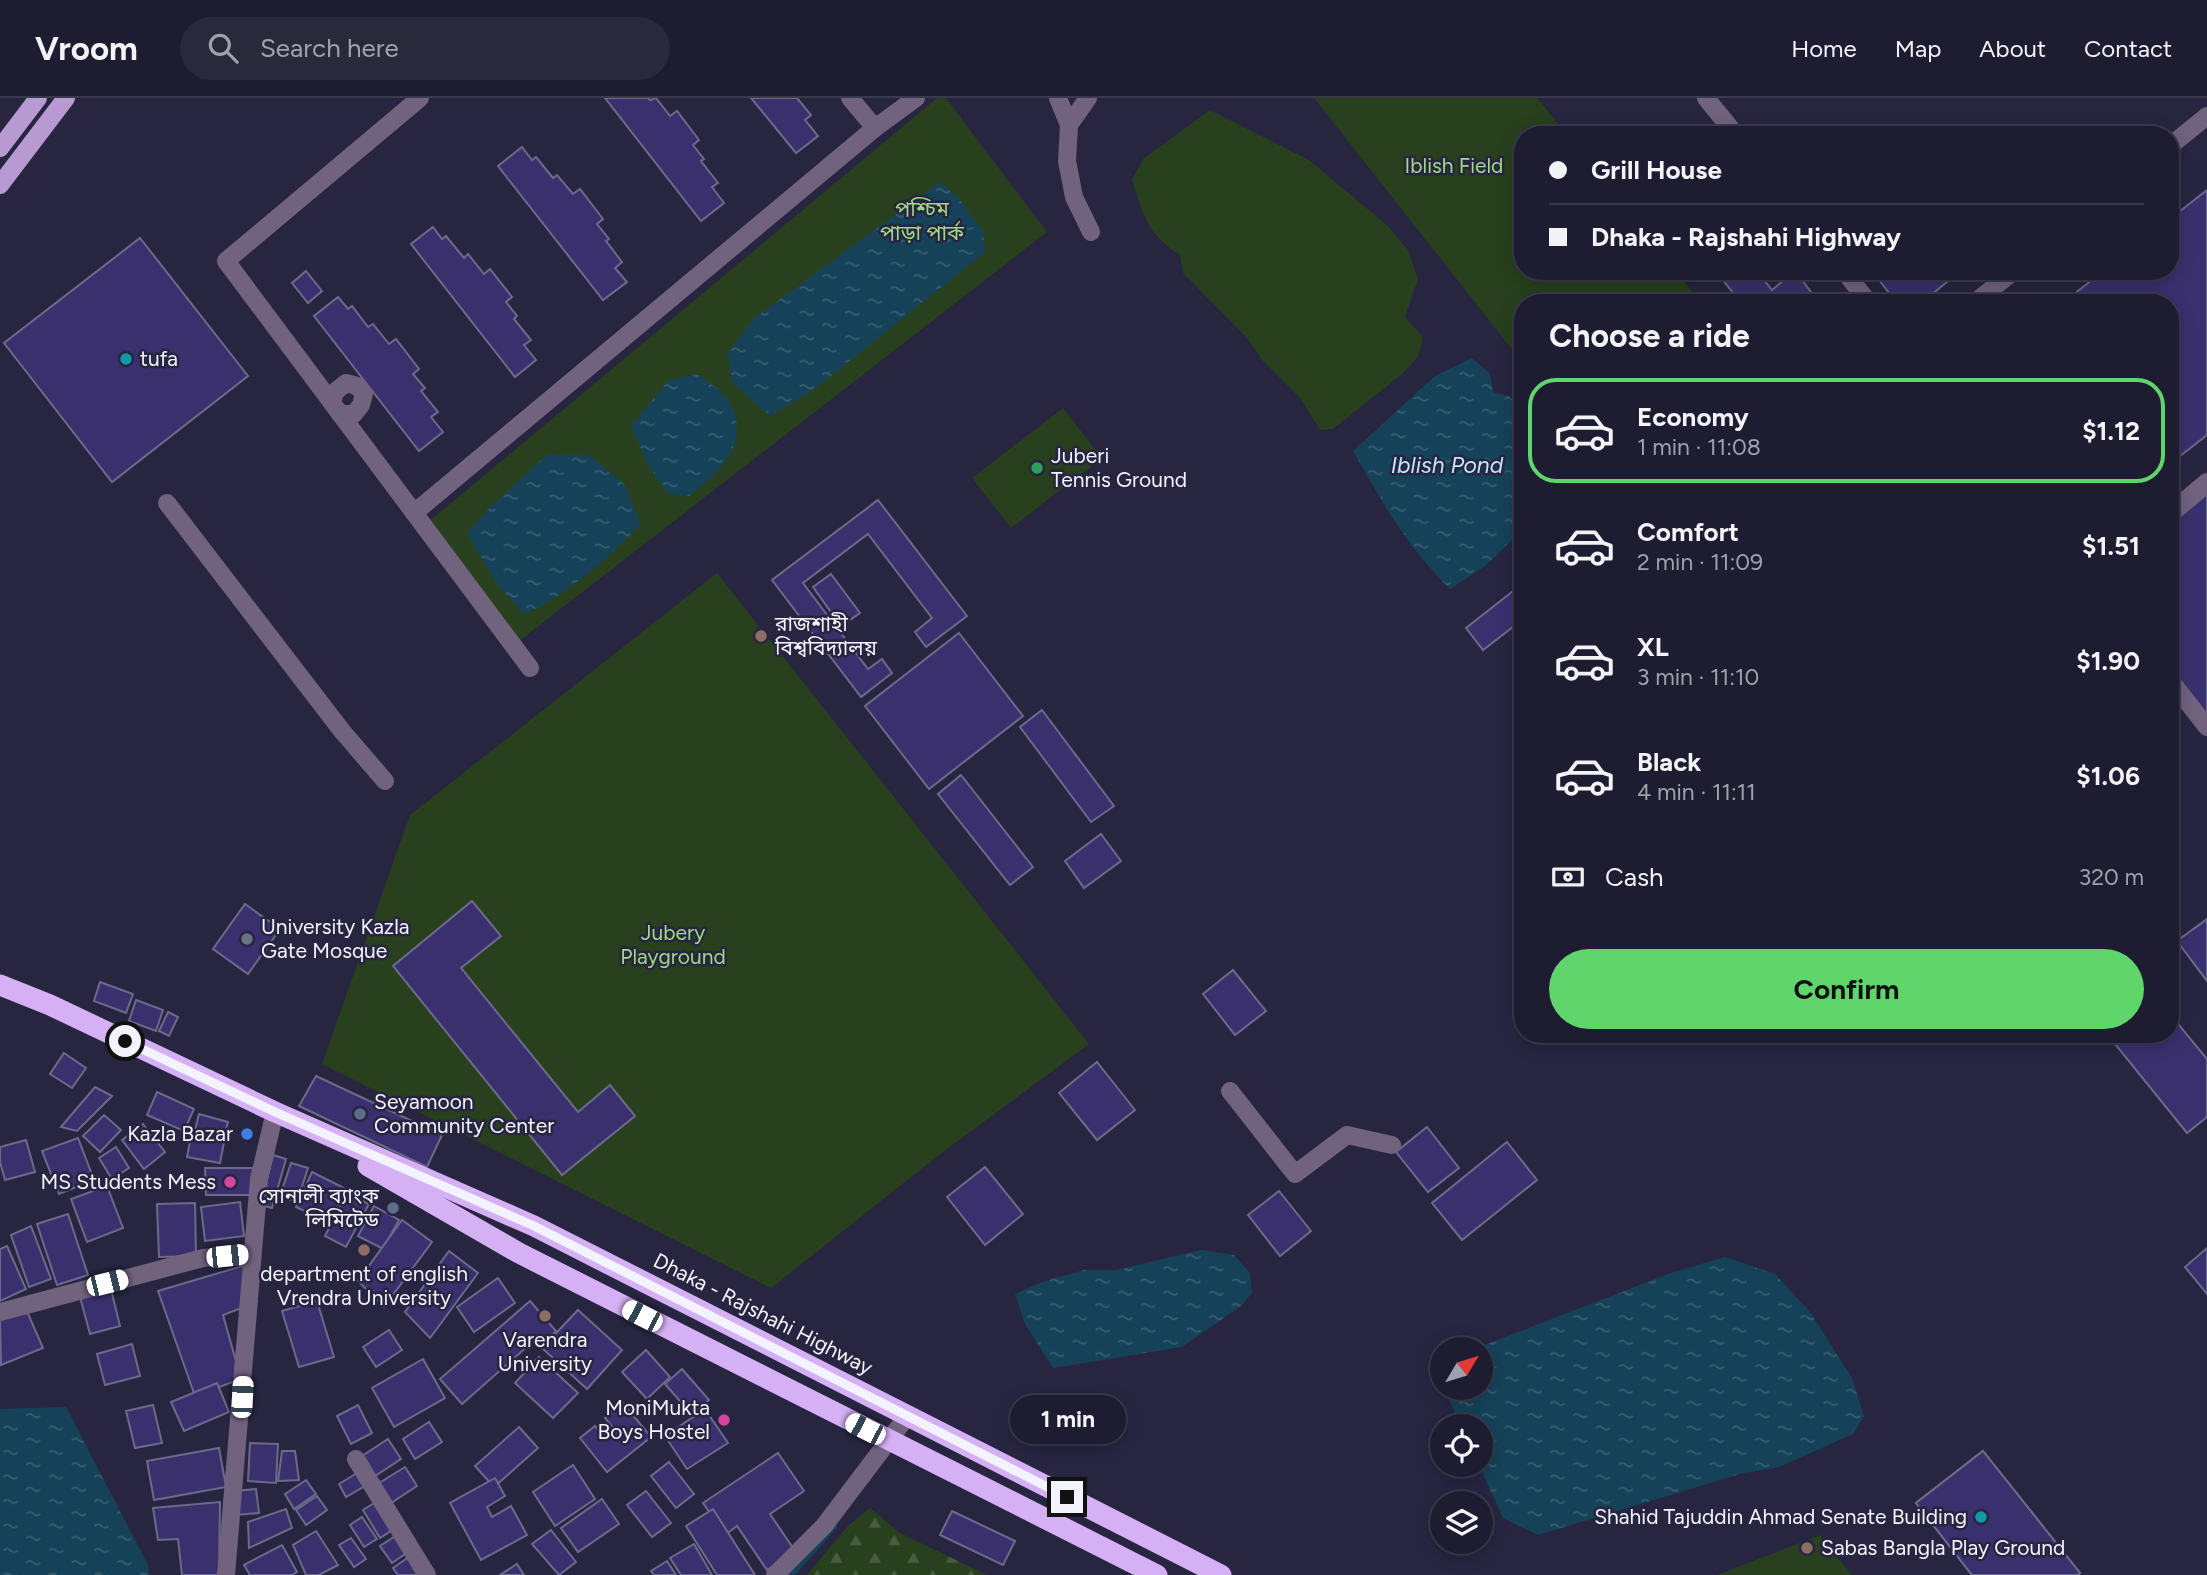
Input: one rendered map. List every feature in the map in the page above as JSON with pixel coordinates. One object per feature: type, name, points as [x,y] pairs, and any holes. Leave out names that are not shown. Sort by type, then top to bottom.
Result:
[{"type":"highway","name":"Dhaka - Rajshahi Highway","points":[[0,985],[50,1005],[275,1112],[534,1226],[1221,1575]]},
{"type":"highway","name":"Dhaka - Rajshahi Highway","points":[[275,1112],[519,1253],[1157,1575]]},
{"type":"main road","points":[[0,148],[38,98]]},
{"type":"main road","points":[[0,185],[66,98]]},
{"type":"street","points":[[420,98],[226,261],[530,668]]},
{"type":"street","points":[[850,98],[875,128]]},
{"type":"street","points":[[414,513],[875,128],[916,98]]},
{"type":"street","points":[[1058,98],[1069,125],[1067,160],[1074,197],[1091,232]]},
{"type":"street","points":[[1069,125],[1088,98]]},
{"type":"street","points":[[1706,98],[1729,126]]},
{"type":"street","points":[[2179,139],[2207,116]]},
{"type":"street","points":[[1851,280],[1863,294]]},
{"type":"street","points":[[1985,294],[2003,280]]},
{"type":"street","points":[[2179,505],[2207,482]]},
{"type":"street","points":[[167,503],[342,731],[385,781]]},
{"type":"street","points":[[2179,691],[2207,727]]},
{"type":"street","points":[[1230,1091],[1294,1174],[1347,1135],[1392,1145]]},
{"type":"street","points":[[226,1575],[251,1253],[259,1179],[275,1112]]},
{"type":"street","points":[[0,1312],[203,1258],[251,1253]]},
{"type":"street","points":[[775,1575],[824,1526],[908,1415]]},
{"type":"street","points":[[356,1459],[427,1575]]},
{"type":"green space","name":"পশ্চিম পাড়া পার্ক","points":[[937,98],[946,98],[1047,232],[518,642],[427,523]]},
{"type":"green space","name":"Iblish Field","points":[[1314,98],[1537,98],[1560,126],[1514,126],[1514,280],[1683,280],[1694,294],[1514,294],[1514,352]]},
{"type":"green space","points":[[1210,110],[1309,160],[1388,226],[1408,250],[1418,279],[1405,317],[1423,337],[1418,357],[1402,374],[1333,429],[1320,430],[1301,399],[1263,361],[1246,337],[1183,273],[1180,255],[1154,232],[1140,204],[1132,180],[1143,159]]},
{"type":"green space","name":"Juberi Tennis Ground","points":[[1063,408],[1102,458],[1011,528],[972,478]]},
{"type":"green space","name":"Jubery Playground","points":[[717,573],[1089,1044],[939,1155],[771,1288],[322,1064],[410,815]]},
{"type":"green space","points":[[870,1508],[900,1533],[987,1575],[807,1575],[848,1526]]},
{"type":"green space","name":"Sabas Bangla Play Ground","points":[[1820,1535],[1852,1575],[1717,1575]]},
{"type":"water","points":[[940,182],[959,199],[983,231],[985,252],[816,388],[770,416],[732,382],[728,353],[753,319]]},
{"type":"water","name":"Iblish Pond","points":[[1472,358],[1490,374],[1493,393],[1508,395],[1514,401],[1514,538],[1484,567],[1450,589],[1409,541],[1353,451],[1435,376]]},
{"type":"water","points":[[697,374],[724,395],[733,410],[737,425],[736,439],[723,464],[702,486],[689,496],[667,493],[647,463],[631,426],[669,380]]},
{"type":"water","points":[[548,454],[589,455],[624,484],[641,524],[571,586],[540,607],[524,614],[495,582],[467,533],[488,509]]},
{"type":"water","points":[[1201,1250],[1234,1255],[1250,1273],[1252,1293],[1241,1306],[1182,1347],[1053,1368],[1025,1324],[1015,1294],[1042,1282],[1084,1270],[1116,1270]]},
{"type":"water","points":[[1725,1257],[1775,1274],[1810,1312],[1852,1378],[1864,1416],[1853,1434],[1779,1467],[1740,1474],[1538,1535],[1503,1518],[1484,1477],[1493,1477],[1493,1414],[1456,1414],[1449,1400],[1493,1400],[1493,1342],[1671,1273]]},
{"type":"water","points":[[66,1407],[148,1565],[149,1575],[0,1575],[0,1409]]},
{"type":"building","points":[[605,98],[656,98],[670,116],[677,111],[699,140],[693,145],[704,159],[701,161],[718,183],[712,187],[724,203],[701,221]]},
{"type":"building","points":[[751,98],[797,98],[811,115],[805,120],[818,136],[796,153]]},
{"type":"building","points":[[522,147],[532,160],[536,157],[553,178],[557,175],[573,194],[580,189],[603,219],[597,224],[622,262],[615,268],[627,282],[603,300],[498,166]]},
{"type":"building","points":[[2207,190],[2207,435],[2179,457],[2179,294],[2074,294],[2092,280],[2179,280],[2179,212]]},
{"type":"building","points":[[433,227],[442,239],[446,236],[464,258],[468,254],[484,274],[490,269],[512,297],[506,302],[517,316],[514,319],[531,340],[524,345],[536,360],[515,377],[411,244]]},
{"type":"building","name":"tufa","points":[[140,238],[248,376],[112,482],[4,343]]},
{"type":"building","points":[[306,271],[322,291],[308,303],[292,283]]},
{"type":"building","points":[[1723,280],[1764,280],[1772,290],[1784,280],[1802,280],[1812,294],[1734,294]]},
{"type":"building","points":[[1879,280],[1950,280],[1932,294],[1890,294]]},
{"type":"building","points":[[338,297],[348,309],[352,306],[368,327],[373,324],[389,344],[396,339],[419,369],[413,374],[425,388],[421,391],[438,412],[431,417],[443,432],[419,451],[314,316]]},
{"type":"building","points":[[2207,494],[2207,716],[2179,681],[2179,517]]},
{"type":"building","points":[[878,500],[967,616],[926,647],[915,632],[932,618],[868,534],[803,583],[868,669],[882,659],[892,673],[861,697],[772,580]]},
{"type":"building","points":[[831,574],[860,613],[841,626],[813,587]]},
{"type":"building","points":[[1514,590],[1514,626],[1483,650],[1466,628]]},
{"type":"building","points":[[959,633],[1023,716],[929,789],[865,706]]},
{"type":"building","points":[[1042,710],[1114,806],[1091,822],[1020,727]]},
{"type":"building","points":[[961,775],[1033,867],[1010,885],[938,794]]},
{"type":"building","points":[[1101,834],[1121,861],[1084,888],[1065,861]]},
{"type":"building","points":[[472,901],[501,936],[461,968],[578,1112],[610,1085],[635,1116],[562,1175],[393,966]]},
{"type":"building","name":"University Kazla Gate Mosque","points":[[245,904],[280,929],[248,974],[213,949]]},
{"type":"building","points":[[2207,919],[2207,981],[2179,944],[2179,940]]},
{"type":"building","points":[[1233,970],[1266,1011],[1235,1035],[1203,994]]},
{"type":"building","points":[[100,982],[133,994],[126,1013],[94,1001]]},
{"type":"building","points":[[136,1000],[163,1010],[156,1031],[129,1021]]},
{"type":"building","points":[[168,1012],[178,1017],[169,1036],[159,1031]]},
{"type":"building","points":[[2179,1025],[2207,1059],[2207,1117],[2187,1133],[2114,1043],[2179,1043]]},
{"type":"building","points":[[64,1053],[86,1068],[72,1088],[50,1074]]},
{"type":"building","points":[[1097,1062],[1135,1110],[1097,1140],[1059,1093]]},
{"type":"building","points":[[316,1076],[442,1135],[427,1167],[299,1106]]},
{"type":"building","points":[[95,1087],[112,1096],[77,1131],[61,1127]]},
{"type":"building","points":[[157,1092],[194,1109],[184,1131],[147,1115]]},
{"type":"building","points":[[199,1114],[228,1122],[224,1138],[195,1130]]},
{"type":"building","points":[[104,1115],[121,1130],[100,1152],[83,1136]]},
{"type":"building","points":[[143,1124],[165,1152],[144,1169],[122,1140]]},
{"type":"building","points":[[1427,1127],[1459,1168],[1428,1192],[1396,1152]]},
{"type":"building","points":[[191,1136],[224,1142],[220,1163],[187,1157]]},
{"type":"building","points":[[78,1138],[94,1180],[59,1194],[42,1151]]},
{"type":"building","points":[[26,1140],[35,1172],[5,1180],[0,1162],[0,1147]]},
{"type":"building","points":[[1507,1142],[1537,1180],[1462,1240],[1432,1203]]},
{"type":"building","points":[[116,1147],[129,1168],[112,1179],[99,1158]]},
{"type":"building","points":[[273,1155],[286,1159],[272,1208],[260,1205]]},
{"type":"building","points":[[291,1163],[308,1168],[297,1202],[280,1196]]},
{"type":"building","points":[[985,1167],[1023,1214],[985,1245],[947,1197]]},
{"type":"building","name":"MS Students Mess","points":[[205,1168],[254,1168],[254,1195],[206,1195]]},
{"type":"building","points":[[312,1172],[346,1189],[329,1223],[296,1207]]},
{"type":"building","points":[[107,1186],[123,1228],[87,1242],[71,1199]]},
{"type":"building","points":[[1279,1191],[1311,1231],[1280,1256],[1248,1215]]},
{"type":"building","points":[[347,1193],[369,1204],[346,1247],[325,1236]]},
{"type":"building","points":[[240,1202],[244,1236],[205,1241],[201,1207]]},
{"type":"building","points":[[195,1203],[196,1256],[159,1257],[157,1204]]},
{"type":"building","points":[[374,1206],[399,1220],[383,1249],[358,1236]]},
{"type":"building","points":[[68,1214],[88,1275],[57,1285],[37,1224]]},
{"type":"building","points":[[402,1220],[432,1242],[384,1307],[358,1281]]},
{"type":"building","points":[[31,1226],[51,1279],[29,1287],[11,1235]]},
{"type":"building","points":[[7,1246],[26,1289],[0,1301],[0,1249]]},
{"type":"building","points":[[2207,1248],[2207,1294],[2185,1267]]},
{"type":"building","points":[[449,1251],[478,1273],[430,1338],[405,1312]]},
{"type":"building","points":[[246,1265],[257,1302],[223,1315],[241,1379],[195,1396],[158,1291]]},
{"type":"building","points":[[498,1278],[515,1303],[474,1332],[457,1307]]},
{"type":"building","points":[[111,1289],[120,1326],[90,1334],[80,1297]]},
{"type":"building","points":[[317,1301],[334,1357],[299,1367],[282,1311]]},
{"type":"building","points":[[530,1301],[556,1331],[542,1344],[537,1338],[462,1404],[440,1379]]},
{"type":"building","points":[[26,1309],[43,1348],[1,1365],[0,1320]]},
{"type":"building","points":[[578,1310],[622,1350],[587,1389],[542,1348]]},
{"type":"building","points":[[389,1330],[402,1350],[376,1367],[363,1347]]},
{"type":"building","points":[[132,1344],[140,1376],[105,1385],[97,1354]]},
{"type":"building","points":[[646,1350],[670,1377],[647,1399],[622,1372]]},
{"type":"building","points":[[539,1357],[578,1393],[553,1418],[515,1383]]},
{"type":"building","points":[[423,1359],[445,1398],[394,1427],[372,1388]]},
{"type":"building","points":[[682,1369],[709,1400],[692,1415],[665,1384]]},
{"type":"building","points":[[217,1383],[229,1412],[184,1431],[171,1402]]},
{"type":"building","points":[[623,1403],[651,1437],[607,1472],[580,1438],[595,1426],[605,1438],[615,1430],[605,1418]]},
{"type":"building","points":[[153,1405],[162,1443],[135,1448],[126,1411]]},
{"type":"building","points":[[358,1405],[372,1433],[351,1444],[337,1416]]},
{"type":"building","points":[[705,1409],[728,1443],[687,1469],[665,1436]]},
{"type":"building","points":[[429,1422],[442,1442],[415,1459],[403,1439]]},
{"type":"building","points":[[519,1427],[538,1448],[494,1487],[475,1466]]},
{"type":"building","points":[[388,1439],[401,1459],[375,1476],[362,1456]]},
{"type":"building","points":[[250,1443],[278,1444],[276,1483],[248,1481]]},
{"type":"building","points":[[219,1448],[226,1487],[154,1500],[147,1461]]},
{"type":"building","points":[[282,1451],[295,1451],[299,1480],[278,1481]]},
{"type":"building","name":"Shahid Tajuddin Ahmad Senate Building","points":[[1983,1451],[2080,1573],[1972,1575],[1916,1503]]},
{"type":"building","name":"Shahid Tajuddin Ahmad Senate Building","points":[[1983,1451],[2080,1573],[1972,1575],[1916,1503]]},
{"type":"building","points":[[778,1453],[804,1491],[770,1514],[795,1551],[767,1570],[737,1526],[725,1535],[703,1503]]},
{"type":"building","points":[[669,1462],[694,1494],[676,1508],[651,1476]]},
{"type":"building","points":[[573,1465],[595,1499],[555,1526],[533,1492]]},
{"type":"building","points":[[405,1467],[417,1486],[391,1503],[379,1483]]},
{"type":"building","points":[[357,1473],[365,1486],[346,1497],[339,1484]]},
{"type":"building","points":[[495,1478],[505,1496],[487,1507],[492,1517],[511,1506],[527,1535],[481,1560],[450,1503]]},
{"type":"building","points":[[306,1480],[316,1494],[294,1509],[285,1494]]},
{"type":"building","points":[[256,1489],[259,1513],[236,1515],[234,1491]]},
{"type":"building","points":[[646,1491],[671,1523],[652,1537],[627,1505]]},
{"type":"building","points":[[317,1496],[327,1510],[306,1525],[296,1510]]},
{"type":"building","points":[[602,1499],[619,1524],[578,1552],[561,1528]]},
{"type":"building","points":[[379,1500],[397,1527],[380,1538],[363,1510]]},
{"type":"building","points":[[220,1502],[219,1575],[182,1575],[178,1539],[158,1540],[153,1508]]},
{"type":"building","points":[[286,1509],[292,1528],[249,1548],[248,1522]]},
{"type":"building","points":[[713,1509],[755,1575],[717,1575],[686,1526]]},
{"type":"building","points":[[952,1511],[1015,1541],[1003,1565],[940,1535]]},
{"type":"building","points":[[362,1517],[377,1539],[364,1547],[350,1525]]},
{"type":"building","points":[[551,1530],[576,1562],[559,1575],[532,1544]]},
{"type":"building","points":[[316,1531],[338,1565],[319,1575],[306,1575],[293,1545]]},
{"type":"building","points":[[397,1535],[408,1552],[392,1563],[380,1546]]},
{"type":"building","points":[[351,1538],[366,1559],[354,1567],[339,1545]]},
{"type":"building","points":[[694,1544],[712,1575],[681,1575],[670,1558]]},
{"type":"building","points":[[282,1545],[297,1572],[292,1575],[250,1575],[244,1565]]},
{"type":"building","points":[[409,1557],[420,1575],[398,1575],[393,1568]]},
{"type":"building","points":[[667,1561],[676,1575],[654,1575],[651,1571]]},
{"type":"building","points":[[517,1564],[524,1575],[500,1575]]},
{"type":"waterway","points":[[791,1575],[834,1527]]},
{"type":"place","name":"tufa","points":[[126,359]]},
{"type":"place","name":"Juberi Tennis Ground","points":[[1037,468]]},
{"type":"place","name":"রাজশাহী বিশ্ববিদ্যালয়","points":[[761,636]]},
{"type":"place","name":"University Kazla Gate Mosque","points":[[247,939]]},
{"type":"place","name":"Seyamoon Community Center","points":[[360,1114]]},
{"type":"place","name":"Kazla Bazar","points":[[247,1134]]},
{"type":"place","name":"MS Students Mess","points":[[230,1182]]},
{"type":"place","name":"সোনালী ব্যাংক লিমিটেড","points":[[393,1208]]},
{"type":"place","name":"department of english Vrendra University","points":[[364,1250]]},
{"type":"place","name":"Varendra University","points":[[545,1316]]},
{"type":"place","name":"MoniMukta Boys Hostel","points":[[724,1420]]},
{"type":"place","name":"Shahid Tajuddin Ahmad Senate Building","points":[[1981,1517]]},
{"type":"place","name":"Sabas Bangla Play Ground","points":[[1807,1548]]},
{"type":"route","points":[[125,1041],[275,1112],[534,1226],[1067,1497]]}]
